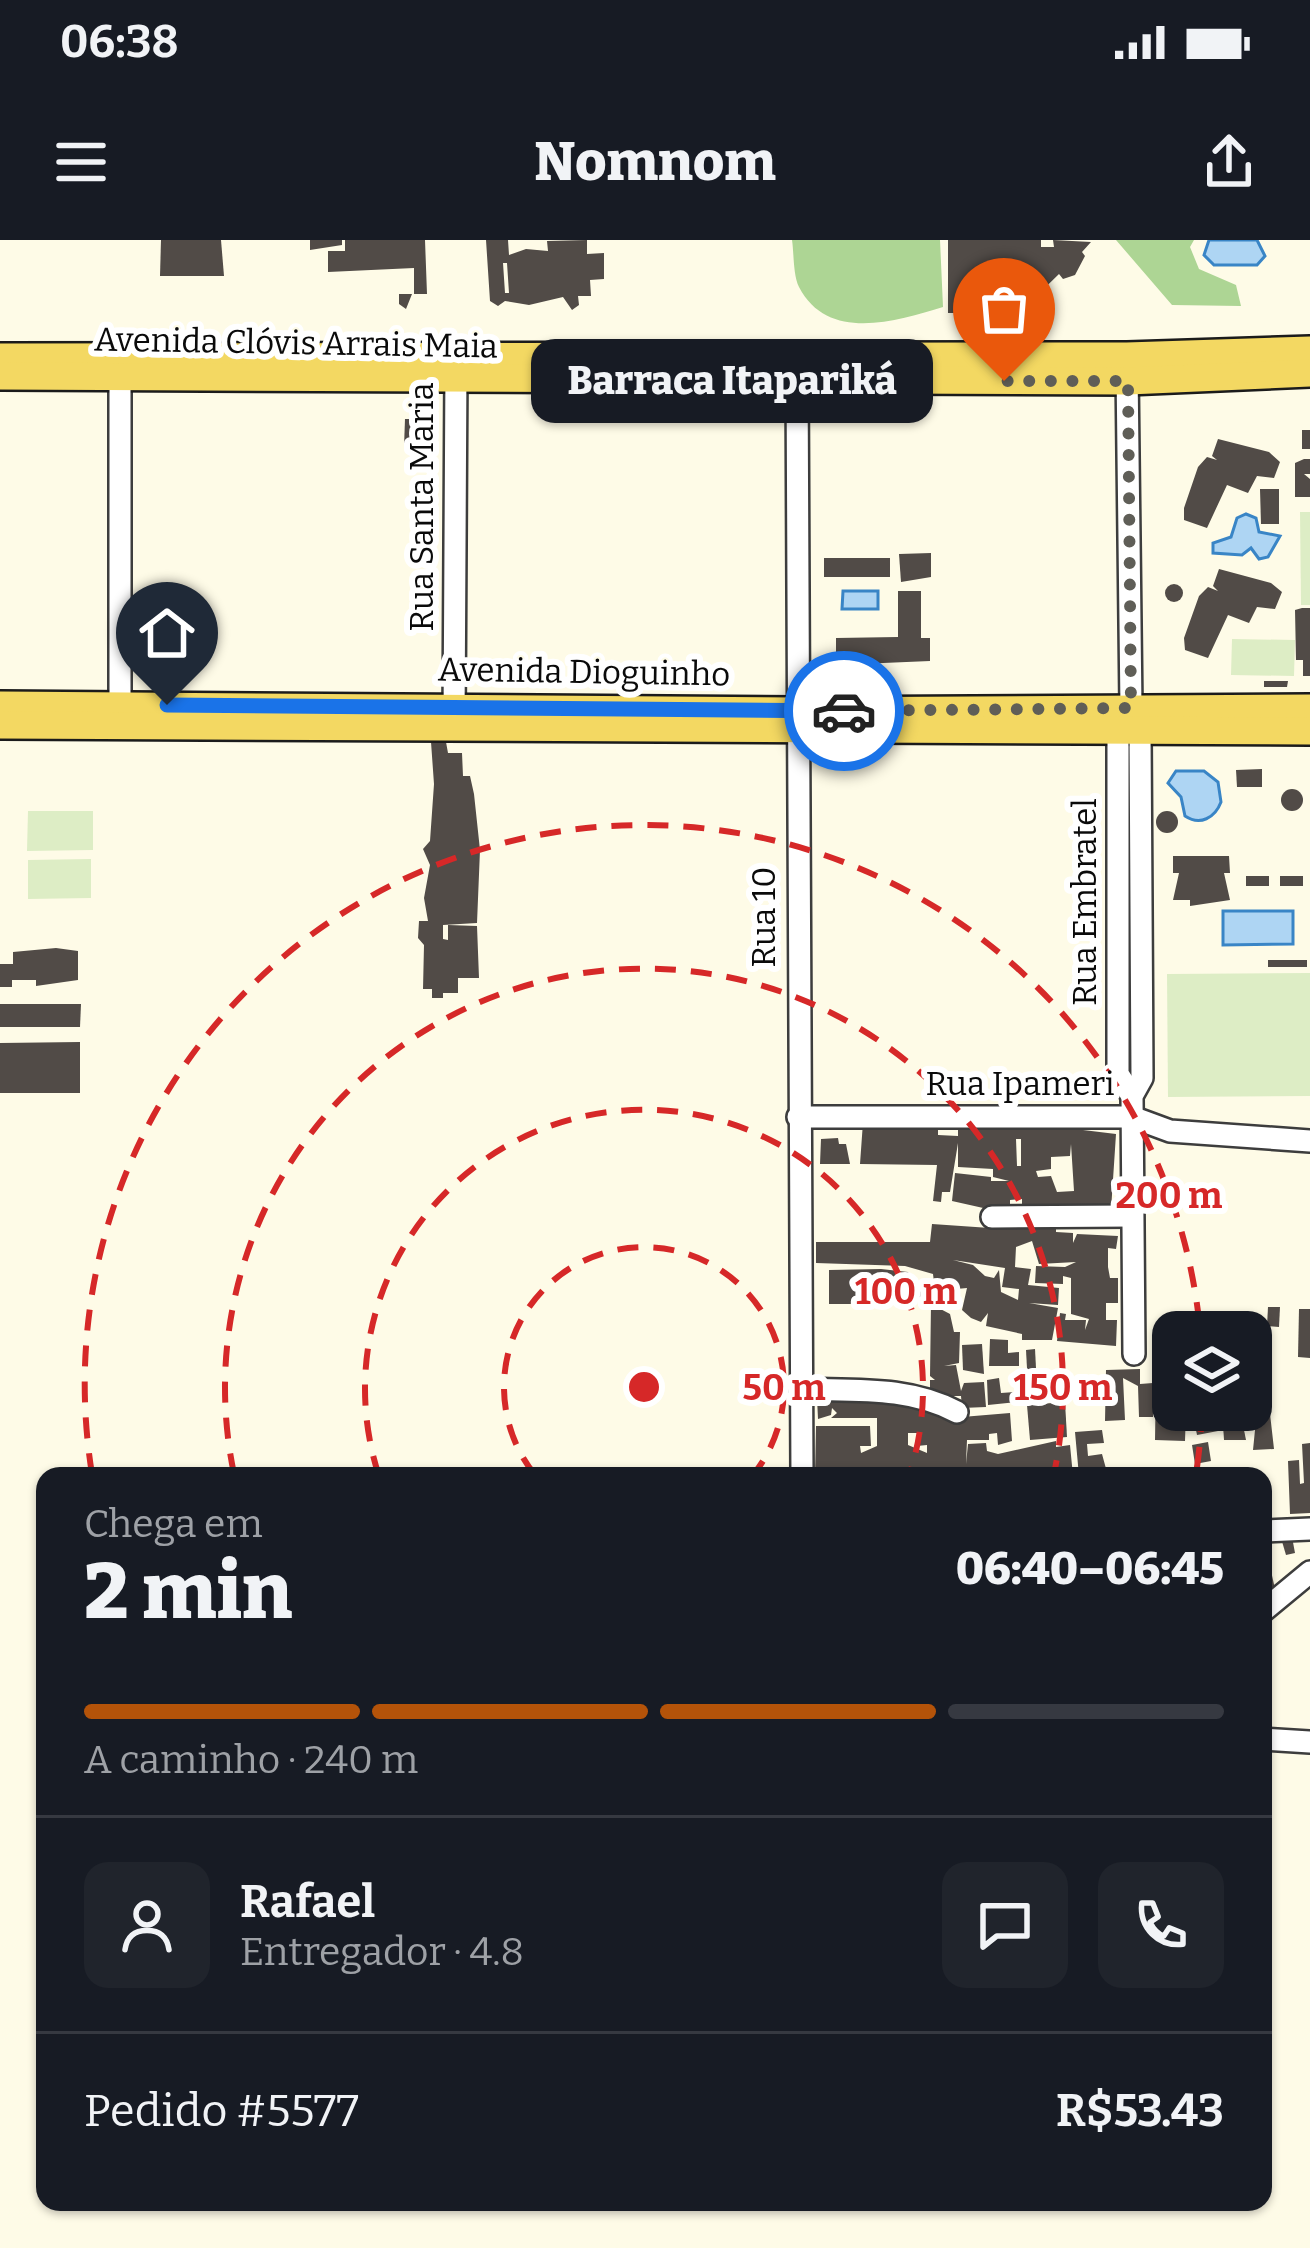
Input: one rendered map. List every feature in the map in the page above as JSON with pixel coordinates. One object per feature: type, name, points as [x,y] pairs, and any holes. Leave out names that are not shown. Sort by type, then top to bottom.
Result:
[{"type":"main road","name":"Avenida Clóvis Arrais Maia","points":[[1127,369],[1310,350]]},
{"type":"main road","name":"Avenida Clóvis Arrais Maia","points":[[0,357],[120,366],[1310,373]]},
{"type":"main road","name":"Avenida Clóvis Arrais Maia","points":[[0,376],[120,366]]},
{"type":"main road","name":"Avenida Dioguinho","points":[[0,705],[120,716]]},
{"type":"main road","name":"Avenida Dioguinho","points":[[1130,723],[1310,707]]},
{"type":"main road","name":"Avenida Dioguinho","points":[[0,725],[120,716],[454,717],[1130,723],[1310,731]]},
{"type":"street","points":[[120,366],[120,716]]},
{"type":"street","name":"Rua Santa Maria","points":[[454,717],[456,369]]},
{"type":"street","name":"Rua 10","points":[[797,369],[802,1467]]},
{"type":"street","name":"Rua Embratel","points":[[1127,369],[1130,723],[1142,1078],[1132,1107],[1134,1354]]},
{"type":"street","name":"Rua Ipameri","points":[[798,1117],[1132,1107],[1170,1131],[1310,1141]]},
{"type":"street","points":[[992,1217],[1132,1216]]},
{"type":"street","points":[[801,1389],[927,1397],[957,1412]]},
{"type":"street","points":[[1272,1531],[1310,1529]]},
{"type":"street","points":[[1272,1603],[1310,1572]]},
{"type":"street","points":[[1272,1740],[1310,1742]]},
{"type":"green space","points":[[792,240],[940,240],[943,307],[885,322],[845,322],[827,316],[799,287]]},
{"type":"green space","points":[[1116,240],[1194,240],[1190,247],[1199,269],[1236,285],[1241,306],[1172,305]]},
{"type":"green space","points":[[1300,512],[1310,512],[1310,605],[1301,605]]},
{"type":"green space","points":[[1232,639],[1295,640],[1294,676],[1231,675]]},
{"type":"green space","points":[[28,811],[93,811],[93,850],[27,851]]},
{"type":"green space","points":[[91,859],[91,898],[28,899],[28,860]]},
{"type":"green space","points":[[1310,973],[1310,1096],[1168,1097],[1167,974]]},
{"type":"water","points":[[1209,240],[1257,240],[1265,256],[1257,265],[1214,265],[1204,255]]},
{"type":"water","points":[[1246,514],[1256,518],[1259,532],[1280,536],[1268,557],[1259,559],[1251,548],[1242,555],[1213,553],[1213,543],[1231,537],[1237,518]]},
{"type":"water","points":[[843,591],[878,591],[878,609],[842,609]]},
{"type":"water","points":[[1176,771],[1204,771],[1218,782],[1221,802],[1211,816],[1196,820],[1185,816],[1181,797],[1168,783]]},
{"type":"water","points":[[1223,911],[1293,911],[1293,944],[1223,945]]},
{"type":"building","points":[[161,240],[221,240],[224,276],[160,276]]},
{"type":"building","points":[[310,240],[342,240],[342,245],[310,250]]},
{"type":"building","points":[[345,240],[425,240],[427,294],[414,294],[414,268],[328,272],[328,251],[345,251]]},
{"type":"building","points":[[486,240],[508,240],[509,255],[526,249],[548,251],[547,241],[587,240],[587,254],[604,253],[604,279],[590,280],[591,296],[578,296],[579,305],[572,310],[563,297],[529,305],[505,301],[498,306],[490,301]],"holes":[[[503,263],[507,263],[509,293],[505,293]]]},
{"type":"building","points":[[948,240],[1041,240],[1041,247],[1054,247],[1053,240],[1091,242],[1082,252],[1085,256],[1075,275],[1063,279],[1059,274],[1019,313],[948,313]]},
{"type":"building","points":[[399,294],[412,294],[406,309],[399,304]]},
{"type":"building","points":[[405,419],[420,419],[419,447],[404,447]]},
{"type":"building","points":[[1302,430],[1310,430],[1310,449],[1302,449]]},
{"type":"building","points":[[1218,439],[1269,452],[1280,462],[1274,478],[1257,476],[1248,493],[1227,485],[1207,528],[1184,520],[1184,508],[1198,467],[1207,457],[1217,460],[1212,456]]},
{"type":"building","points":[[1310,459],[1310,474],[1304,474],[1310,479],[1310,497],[1295,497],[1295,463]]},
{"type":"building","points":[[1260,489],[1279,489],[1279,524],[1261,524]]},
{"type":"building","points":[[931,553],[931,577],[901,582],[899,554]]},
{"type":"building","points":[[824,558],[890,558],[890,577],[824,577]]},
{"type":"building","points":[[1219,569],[1271,583],[1282,592],[1275,609],[1257,607],[1249,623],[1228,615],[1208,658],[1185,650],[1184,638],[1199,596],[1208,587],[1218,591],[1213,586]]},
{"type":"building","points":[[1174,584],[1183,593],[1174,602],[1165,593]]},
{"type":"building","points":[[898,591],[921,591],[921,638],[930,638],[930,661],[836,665],[836,638],[898,637]]},
{"type":"building","points":[[1310,608],[1310,676],[1303,676],[1303,660],[1296,660],[1295,610]]},
{"type":"building","points":[[1264,681],[1288,681],[1287,687],[1264,687]]},
{"type":"building","points":[[431,742],[446,742],[448,753],[462,753],[463,776],[470,776],[474,794],[480,850],[477,923],[443,925],[443,939],[448,940],[448,925],[477,926],[479,978],[458,978],[458,993],[443,993],[443,998],[432,998],[432,989],[423,989],[424,945],[418,938],[419,921],[428,921],[424,898],[430,865],[423,849],[430,841]]},
{"type":"building","points":[[1262,769],[1262,787],[1237,787],[1236,770]]},
{"type":"building","points":[[1292,789],[1303,800],[1292,811],[1281,800]]},
{"type":"building","points":[[1167,811],[1178,822],[1167,833],[1156,822]]},
{"type":"building","points":[[1173,856],[1229,856],[1230,873],[1224,873],[1230,900],[1190,906],[1190,900],[1173,900],[1179,873],[1173,873]]},
{"type":"building","points":[[1246,876],[1269,876],[1269,886],[1246,886]]},
{"type":"building","points":[[1280,876],[1303,876],[1303,886],[1280,886]]},
{"type":"building","points":[[78,951],[78,980],[36,986],[36,980],[12,980],[12,987],[0,987],[0,964],[13,964],[13,952]]},
{"type":"building","points":[[1268,960],[1307,960],[1307,967],[1268,967]]},
{"type":"building","points":[[0,1004],[81,1004],[80,1027],[0,1027]]},
{"type":"building","points":[[80,1042],[80,1093],[0,1093],[0,1043]]},
{"type":"building","points":[[863,1122],[913,1128],[938,1124],[938,1135],[958,1136],[958,1126],[1050,1126],[1116,1134],[1111,1210],[1022,1216],[1022,1199],[1010,1200],[1010,1214],[952,1201],[955,1173],[1009,1181],[993,1177],[993,1169],[958,1167],[958,1143],[950,1192],[942,1192],[941,1202],[933,1201],[937,1165],[860,1164]],"holes":[[[1016,1139],[1021,1139],[1021,1166],[1017,1166]],[[1071,1144],[1074,1191],[1057,1192],[1051,1176],[1038,1177],[1036,1171],[1051,1169],[1051,1157],[1070,1156]]]},
{"type":"building","points":[[838,1138],[839,1144],[846,1144],[850,1164],[820,1164],[821,1139]]},
{"type":"building","points":[[991,1220],[1056,1225],[1056,1232],[1073,1233],[1073,1243],[1077,1234],[1118,1236],[1116,1249],[1108,1248],[1108,1267],[1110,1278],[1118,1278],[1118,1303],[1106,1303],[1106,1320],[1117,1320],[1116,1346],[1057,1341],[1060,1313],[1066,1314],[1065,1320],[1086,1320],[1085,1330],[1089,1319],[1071,1314],[1071,1278],[1063,1276],[1063,1284],[1035,1283],[1036,1266],[1065,1267],[1076,1262],[1039,1264],[1032,1241],[1016,1247],[1015,1267],[1031,1269],[1028,1285],[1059,1288],[1058,1305],[1029,1303],[1058,1308],[1052,1340],[1022,1340],[1022,1334],[986,1326],[988,1313],[981,1322],[971,1318],[962,1310],[967,1288],[935,1291],[933,1274],[905,1266],[816,1263],[816,1242],[930,1242],[932,1224],[990,1228]],"holes":[[[953,1260],[1005,1268],[1002,1287],[1019,1289],[1018,1300],[1001,1292],[999,1270],[994,1278]]]},
{"type":"building","points":[[829,1270],[908,1272],[912,1281],[934,1292],[934,1303],[917,1299],[916,1304],[829,1304]]},
{"type":"building","points":[[931,1304],[950,1314],[954,1332],[960,1332],[959,1363],[944,1366],[956,1365],[961,1391],[964,1383],[984,1382],[986,1407],[962,1408],[961,1396],[930,1396],[930,1380],[935,1380],[930,1376]]},
{"type":"building","points":[[1268,1307],[1280,1307],[1279,1327],[1272,1326],[1272,1311]]},
{"type":"building","points":[[1299,1309],[1310,1309],[1310,1358],[1298,1357]]},
{"type":"building","points":[[990,1339],[1008,1340],[1008,1353],[1019,1352],[1019,1366],[989,1366]]},
{"type":"building","points":[[982,1344],[984,1374],[963,1370],[962,1345]]},
{"type":"building","points":[[1035,1349],[1037,1387],[1028,1387],[1026,1350]]},
{"type":"building","points":[[1140,1369],[1140,1384],[1152,1383],[1152,1417],[1139,1417],[1138,1386],[1123,1378],[1125,1420],[1105,1421],[1106,1370]]},
{"type":"building","points":[[999,1378],[1001,1393],[1015,1392],[1017,1402],[988,1405],[987,1380]]},
{"type":"building","points":[[817,1398],[932,1403],[932,1413],[962,1417],[1010,1413],[1012,1441],[998,1445],[997,1433],[989,1434],[989,1440],[967,1440],[966,1464],[968,1444],[986,1443],[987,1451],[998,1454],[1056,1441],[1056,1447],[1070,1445],[1072,1467],[815,1467],[816,1426],[870,1426],[871,1446],[860,1446],[861,1453],[877,1446],[877,1418],[831,1418],[837,1413],[832,1408],[831,1415],[818,1419]],"holes":[[[908,1433],[917,1433],[917,1446],[927,1445],[927,1453],[908,1445]]]},
{"type":"building","points":[[1065,1402],[1067,1437],[1030,1440],[1027,1405]]},
{"type":"building","points":[[1102,1430],[1104,1443],[1087,1444],[1088,1456],[1102,1454],[1106,1467],[1078,1467],[1075,1432]]},
{"type":"building","points":[[1155,1431],[1185,1431],[1185,1441],[1155,1440]]},
{"type":"building","points":[[1223,1431],[1244,1431],[1246,1440],[1224,1440]]},
{"type":"building","points":[[1255,1431],[1272,1431],[1274,1449],[1253,1450]]},
{"type":"building","points":[[1208,1442],[1211,1461],[1195,1464],[1192,1445]]},
{"type":"building","points":[[1310,1443],[1310,1513],[1290,1514],[1288,1461],[1299,1460],[1300,1484],[1304,1483],[1302,1444]]},
{"type":"building","points":[[1292,1537],[1295,1553],[1286,1555],[1281,1538]]},
{"type":"way so far","points":[[844,711],[1131,708],[1128,381],[1004,381]]},
{"type":"place","name":"Barraca Itapariká","points":[[1004,381]]},
{"type":"route","points":[[167,705],[844,711]]}]
